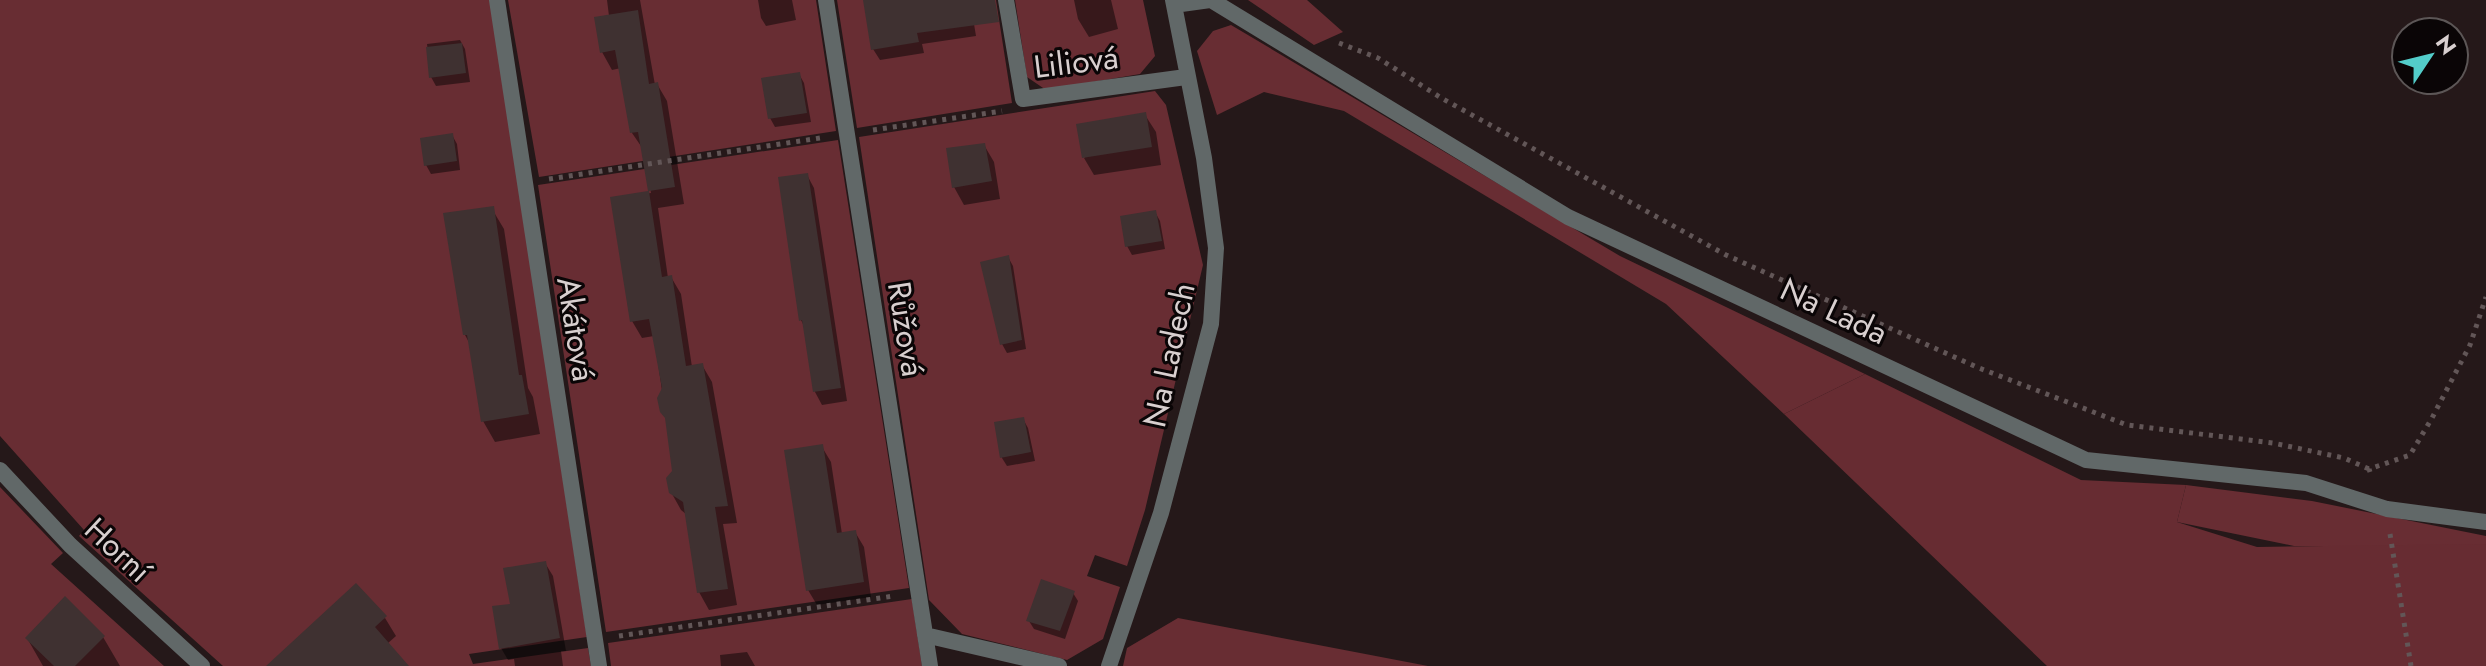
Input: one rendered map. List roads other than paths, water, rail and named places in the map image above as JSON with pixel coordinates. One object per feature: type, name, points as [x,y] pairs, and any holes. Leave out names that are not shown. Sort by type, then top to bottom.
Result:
[{"type":"street","name":"Akátová","points":[[497,0],[599,666]]},
{"type":"street","name":"Růžová","points":[[826,0],[930,666]]},
{"type":"street","name":"Liliová","points":[[1006,0],[1023,99],[1186,77]]},
{"type":"street","name":"Na Lada","points":[[1173,3],[1211,0],[1568,217],[2086,460],[2306,483],[2387,509],[2482,522]]},
{"type":"street","name":"Na Ladech","points":[[1109,666],[1161,513],[1211,324],[1216,248],[1204,158],[1173,3]]},
{"type":"street","name":"Horní","points":[[0,470],[70,545],[202,666]]},
{"type":"street","points":[[925,635],[1059,666]]}]
